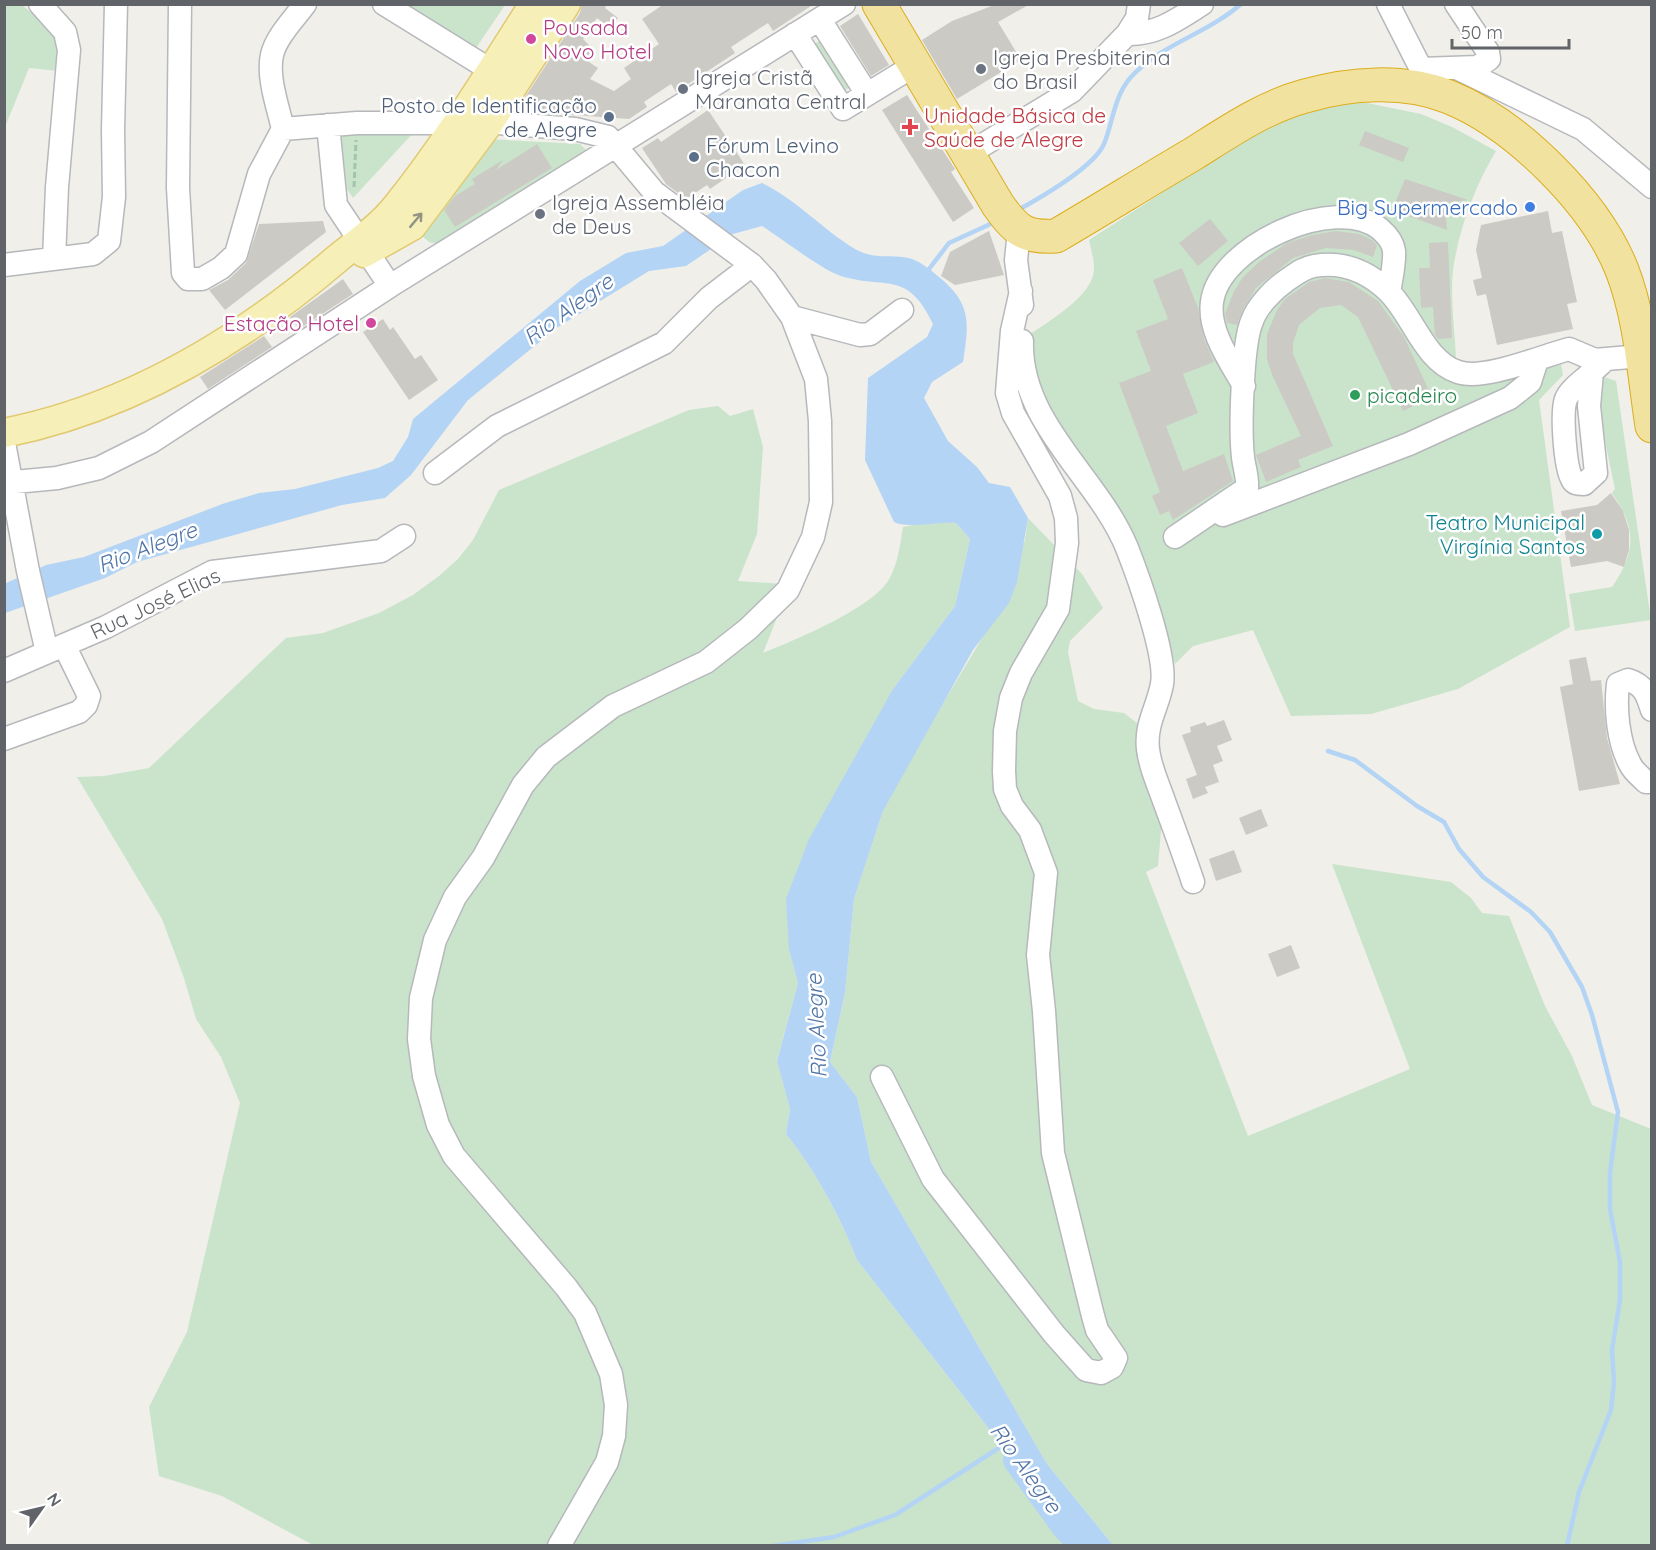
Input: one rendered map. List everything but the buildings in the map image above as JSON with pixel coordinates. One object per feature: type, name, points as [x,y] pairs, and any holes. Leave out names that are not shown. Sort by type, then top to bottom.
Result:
[{"type":"highway","points":[[879,4],[1009,219],[1038,237],[1056,236],[1254,116],[1304,96],[1344,87],[1423,80],[1487,117],[1545,162],[1576,196],[1604,233],[1622,270],[1634,313],[1652,426]]},
{"type":"main road","points":[[364,246],[396,208],[455,124],[534,4]]},
{"type":"main road","points":[[4,434],[47,423],[160,381],[220,348],[279,308],[332,263],[364,246],[412,226],[489,123],[566,4]]},
{"type":"street","points":[[40,4],[65,32],[69,50],[57,187],[54,259]]},
{"type":"street","points":[[4,265],[93,254],[109,241],[114,197],[116,4]]},
{"type":"street","points":[[180,4],[179,199],[183,273],[188,279],[201,279],[221,268],[236,254],[259,174],[284,129],[271,73],[272,56],[277,43],[305,4]]},
{"type":"street","points":[[384,4],[515,85]]},
{"type":"street","points":[[7,483],[57,478],[99,468],[151,442],[390,286],[844,4]]},
{"type":"street","points":[[1127,34],[1128,4]]},
{"type":"street","points":[[968,154],[1072,91],[1127,34],[1137,18],[1139,4]]},
{"type":"street","points":[[1127,34],[1143,35],[1159,30],[1202,4]]},
{"type":"street","points":[[1388,4],[1423,80],[1459,69],[1478,67],[1489,59],[1484,46],[1456,4]]},
{"type":"street","points":[[820,20],[867,94]]},
{"type":"street","points":[[795,34],[843,109],[915,65]]},
{"type":"street","points":[[1459,69],[1583,129],[1652,187]]},
{"type":"street","points":[[284,129],[357,123],[489,123],[575,129],[598,134],[616,145],[641,180],[752,265],[766,280],[792,317],[816,379],[820,421],[821,502],[813,537],[788,590],[748,629],[706,662],[614,706],[546,757],[523,785],[483,858],[455,897],[435,940],[421,998],[419,1039],[424,1076],[438,1125],[454,1156],[566,1287],[585,1313],[611,1374],[615,1405],[614,1436],[607,1462],[559,1545]]},
{"type":"street","points":[[328,125],[336,205],[390,286]]},
{"type":"street","points":[[1244,387],[1211,321],[1212,300],[1222,277],[1240,258],[1266,238],[1311,220],[1330,217],[1339,216],[1372,223],[1389,236],[1394,250],[1389,292]]},
{"type":"street","points":[[1009,219],[1021,291],[1022,367],[1026,381],[1066,455],[1118,528],[1156,638],[1163,682],[1147,731],[1148,749],[1152,775],[1193,882]]},
{"type":"street","points":[[1175,537],[1248,488],[1243,455],[1244,387],[1245,349],[1252,320],[1276,287],[1305,267],[1331,263],[1363,271],[1389,292],[1431,351],[1446,366],[1459,373],[1474,374],[1537,360],[1569,349],[1595,360],[1598,366],[1641,356]]},
{"type":"street","points":[[435,473],[497,426],[664,343],[709,298],[752,265]]},
{"type":"street","points":[[882,1077],[933,1179],[1048,1326],[1086,1370],[1101,1373],[1112,1367],[1116,1358],[1097,1330],[1053,1153],[1038,955],[1046,873],[1030,830],[1012,806],[1004,780],[1005,731],[1011,698],[1021,674],[1058,609],[1067,543],[1066,518],[1060,496],[1013,413],[1007,393],[1012,331],[1021,291]]},
{"type":"street","points":[[792,317],[860,335],[870,334],[902,310]]},
{"type":"street","points":[[1213,512],[1223,515],[1336,479],[1409,444],[1511,404],[1530,382],[1537,360]]},
{"type":"street","points":[[4,443],[7,483],[35,605],[56,648],[89,696],[86,705],[78,712],[4,739]]},
{"type":"street","name":"Rua José Elias","points":[[4,670],[106,627],[212,572],[381,551],[404,536]]},
{"type":"street","points":[[1652,710],[1647,693],[1639,683],[1628,680],[1618,684],[1616,699],[1620,731],[1630,765],[1646,782],[1652,782]]},
{"type":"path","points":[[336,205],[350,194],[356,183],[357,123]]},
{"type":"green space","points":[[5,5],[22,5],[63,39],[58,71],[29,68],[5,127]]},
{"type":"green space","points":[[397,5],[505,5],[474,51]]},
{"type":"green space","points":[[824,38],[853,85],[839,94],[810,47]]},
{"type":"green space","points":[[1362,102],[1421,114],[1452,127],[1496,151],[1481,178],[1469,208],[1456,254],[1452,292],[1456,359],[1472,368],[1560,359],[1563,375],[1539,400],[1570,627],[1458,689],[1371,714],[1291,716],[1253,630],[1193,646],[1175,664],[1156,605],[1058,425],[1030,367],[1029,335],[1059,315],[1087,288],[1094,268],[1089,240],[1250,136],[1311,109]]},
{"type":"green space","points":[[415,131],[353,198],[347,189],[341,134]]},
{"type":"green space","points":[[484,139],[580,144],[587,151],[438,244],[429,242],[420,234]]},
{"type":"green space","points":[[1598,375],[1616,381],[1651,620],[1575,631],[1569,594],[1612,587],[1626,563],[1630,540],[1626,518],[1612,493],[1615,489],[1595,394]]},
{"type":"green space","points":[[718,406],[730,416],[753,409],[763,447],[757,534],[738,581],[783,584],[780,610],[763,653],[831,623],[879,592],[888,581],[894,568],[903,527],[934,521],[956,523],[970,539],[955,606],[893,689],[789,950],[798,983],[777,1060],[790,1109],[786,1134],[826,1194],[857,1260],[1032,1484],[1053,1505],[1077,1545],[313,1545],[222,1496],[159,1476],[149,1407],[187,1332],[240,1103],[221,1057],[196,1019],[184,978],[162,919],[77,777],[104,776],[149,768],[286,638],[323,633],[379,613],[413,595],[458,559],[473,540],[499,490],[689,410]]},
{"type":"green space","points":[[1028,518],[1082,574],[1103,608],[1070,641],[1068,652],[1078,701],[1094,709],[1124,713],[1142,727],[1164,795],[1158,866],[1146,872],[1248,1136],[1410,1069],[1332,864],[1451,882],[1471,898],[1482,913],[1509,916],[1545,1006],[1572,1056],[1592,1105],[1651,1129],[1651,1545],[1113,1545],[1047,1464],[871,1162],[857,1097],[830,1062],[845,993],[854,899],[883,811],[908,762],[984,635],[1025,540]]},
{"type":"water","points":[[762,183],[787,198],[855,249],[870,255],[905,257],[915,260],[939,277],[958,296],[963,305],[967,325],[963,362],[932,382],[924,398],[948,441],[977,467],[989,483],[1010,487],[1028,518],[1017,582],[1009,603],[973,650],[883,811],[854,899],[845,993],[830,1062],[857,1097],[871,1162],[1047,1464],[1113,1545],[1077,1545],[1053,1505],[1032,1484],[857,1260],[826,1194],[786,1134],[790,1109],[777,1061],[798,983],[789,950],[786,899],[809,839],[893,689],[955,606],[970,539],[956,523],[907,525],[894,522],[865,460],[868,378],[927,337],[933,324],[914,295],[894,285],[857,280],[833,273],[762,226],[733,234],[686,266],[649,271],[558,327],[468,400],[411,475],[385,498],[342,505],[137,562],[105,578],[5,613],[4,584],[46,565],[84,557],[225,503],[259,493],[295,489],[378,468],[393,461],[408,437],[413,419],[580,281],[626,253],[663,246],[743,190]]},
{"type":"waterway","points":[[1018,210],[1066,181],[1098,153],[1104,144],[1121,92],[1131,77],[1156,56],[1214,23],[1241,4]]},
{"type":"waterway","points":[[926,273],[949,243],[997,221]]},
{"type":"waterway","points":[[1328,751],[1355,760],[1417,806],[1444,822],[1459,849],[1483,877],[1531,912],[1550,932],[1582,987],[1592,1015],[1618,1112],[1610,1173],[1610,1209],[1620,1262],[1620,1300],[1612,1350],[1614,1382],[1611,1410],[1579,1492],[1567,1546]]},
{"type":"waterway","points":[[773,1546],[834,1537],[895,1515],[1005,1444]]},
{"type":"waterway","name":"Rio Alegre","points":[[1017,1460],[1065,1526],[1084,1546]]},
{"type":"place","name":"Pousada Novo Hotel","points":[[531,39]]},
{"type":"place","name":"Igreja Presbiterina do Brasil","points":[[981,69]]},
{"type":"place","name":"Igreja Cristã Maranata Central","points":[[683,89]]},
{"type":"place","name":"Posto de Identificação de Alegre","points":[[609,117]]},
{"type":"place","name":"Unidade Básica de Saúde de Alegre","points":[[910,127]]},
{"type":"place","name":"Fórum Levino Chacon","points":[[694,157]]},
{"type":"place","name":"Big Supermercado","points":[[1530,207]]},
{"type":"place","name":"Igreja Assembléia de Deus","points":[[540,214]]},
{"type":"place","name":"Estação Hotel","points":[[371,323]]},
{"type":"place","name":"picadeiro","points":[[1355,395]]},
{"type":"place","name":"Teatro Municipal Virgínia Santos","points":[[1597,534]]}]
